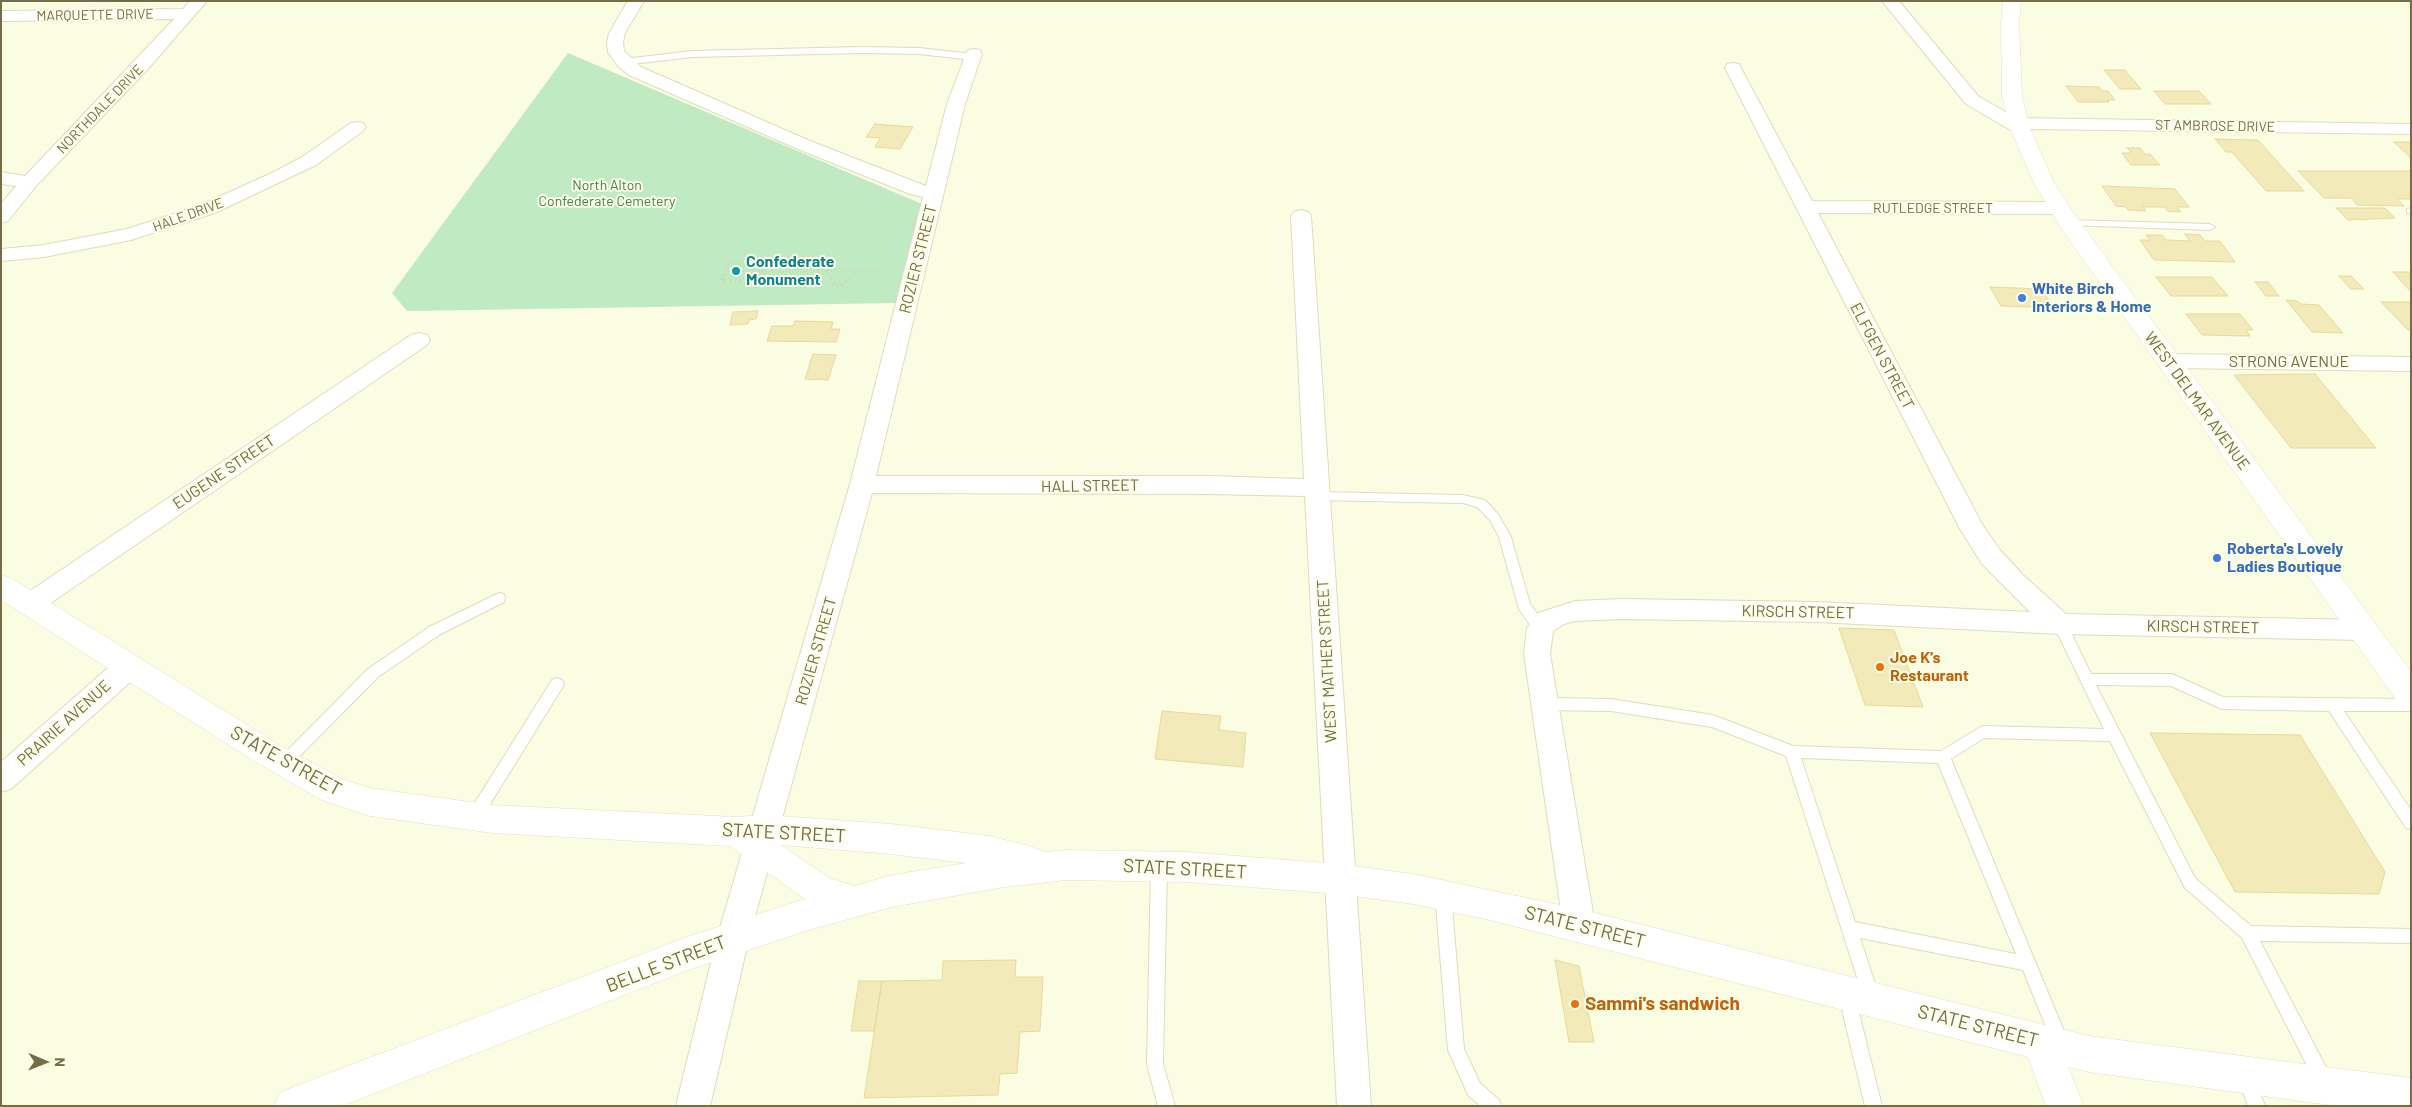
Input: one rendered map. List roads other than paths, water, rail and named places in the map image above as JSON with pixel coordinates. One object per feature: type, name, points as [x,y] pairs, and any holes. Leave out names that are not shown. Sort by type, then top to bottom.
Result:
[{"type":"street","points":[[624,62],[616,52],[615,42],[617,33],[636,1]]},
{"type":"street","points":[[1890,1],[1972,100],[2019,125]]},
{"type":"street","name":"WEST DELMAR AVENUE","points":[[2012,1],[2010,68],[2012,96],[2019,125],[2042,181],[2064,216],[2411,696]]},
{"type":"street","name":"MARQUETTE DRIVE","points":[[1,16],[193,8]]},
{"type":"street","name":"NORTHDALE DRIVE","points":[[1,217],[29,182],[141,66],[193,8]]},
{"type":"street","name":"ROZIER STREET","points":[[693,1106],[733,938],[754,836],[862,484],[956,104],[974,56]]},
{"type":"street","name":"ROZIER STREET","points":[[624,62],[635,71],[665,85],[795,141],[917,190],[934,194]]},
{"type":"street","name":"ELFGEN STREET","points":[[1733,68],[1972,529],[1991,557],[2014,582],[2060,624]]},
{"type":"street","name":"ST AMBROSE DRIVE","points":[[2019,125],[2411,129]]},
{"type":"street","name":"HALE DRIVE","points":[[1,255],[97,242],[140,232],[199,212],[283,175],[309,161],[356,127]]},
{"type":"street","points":[[1,178],[29,182]]},
{"type":"street","name":"RUTLEDGE STREET","points":[[1806,207],[2064,216]]},
{"type":"street","name":"WEST MATHER STREET","points":[[1301,216],[1354,1106]]},
{"type":"street","name":"EUGENE STREET","points":[[30,604],[419,340]]},
{"type":"street","name":"STRONG AVENUE","points":[[2168,361],[2411,364]]},
{"type":"street","name":"HALL STREET","points":[[862,484],[1042,486],[1208,484],[1317,492]]},
{"type":"street","name":"STATE STREET","points":[[1,586],[284,763],[333,790],[370,802],[492,819],[754,836],[954,846],[989,851],[1051,867],[1066,865],[1159,866],[1339,879],[1443,895],[1579,924],[2090,1054],[2251,1090],[2326,1086],[2411,1097]]},
{"type":"street","name":"KIRSCH STREET","points":[[1542,625],[1558,614],[1575,611],[1622,609],[1817,612],[2060,624],[2362,630]]},
{"type":"street","points":[[1542,625],[1537,640],[1537,654],[1579,924]]},
{"type":"street","name":"PRAIRIE AVENUE","points":[[1,780],[24,757],[128,667]]},
{"type":"street","points":[[754,836],[820,890],[853,901]]},
{"type":"street","name":"BELLE STREET","points":[[293,1106],[733,938],[892,890],[998,873],[1051,867]]},
{"type":"street","points":[[2051,1044],[2065,1106]]},
{"type":"lane","points":[[624,62],[692,54],[862,50],[918,51],[974,56]]},
{"type":"lane","points":[[2064,216],[2210,227]]},
{"type":"lane","points":[[1317,492],[1463,499],[1481,503],[1494,518],[1505,537],[1524,605],[1535,621],[1542,625]]},
{"type":"lane","points":[[284,763],[373,673],[434,631],[499,598]]},
{"type":"lane","points":[[2060,624],[2114,735],[2190,883],[2248,934],[2326,1086]]},
{"type":"lane","points":[[2086,678],[2172,680],[2222,703],[2411,705]]},
{"type":"lane","points":[[474,816],[557,684]]},
{"type":"lane","points":[[1544,704],[1611,705],[1713,721],[1792,752],[1943,757],[1982,732],[2114,735]]},
{"type":"lane","points":[[2333,705],[2411,823]]},
{"type":"lane","points":[[1792,752],[1849,928],[1874,1106]]},
{"type":"lane","points":[[1943,757],[2029,964],[2051,1044]]},
{"type":"lane","points":[[1159,866],[1155,1064],[1167,1106]]},
{"type":"lane","points":[[1443,895],[1456,1050],[1474,1089],[1493,1106]]},
{"type":"lane","points":[[1849,928],[2029,964]]},
{"type":"lane","points":[[2248,934],[2411,936]]},
{"type":"place","name":"Confederate Monument","points":[[736,271]]},
{"type":"place","name":"White Birch Interiors & Home","points":[[2022,298]]},
{"type":"place","name":"Roberta's Lovely Ladies Boutique","points":[[2217,558]]},
{"type":"place","name":"Joe K's Restaurant","points":[[1880,667]]},
{"type":"place","name":"Sammi's sandwich","points":[[1575,1004]]},
{"type":"park label","name":"North Alton Confederate Cemetery","points":[[607,194]]}]
